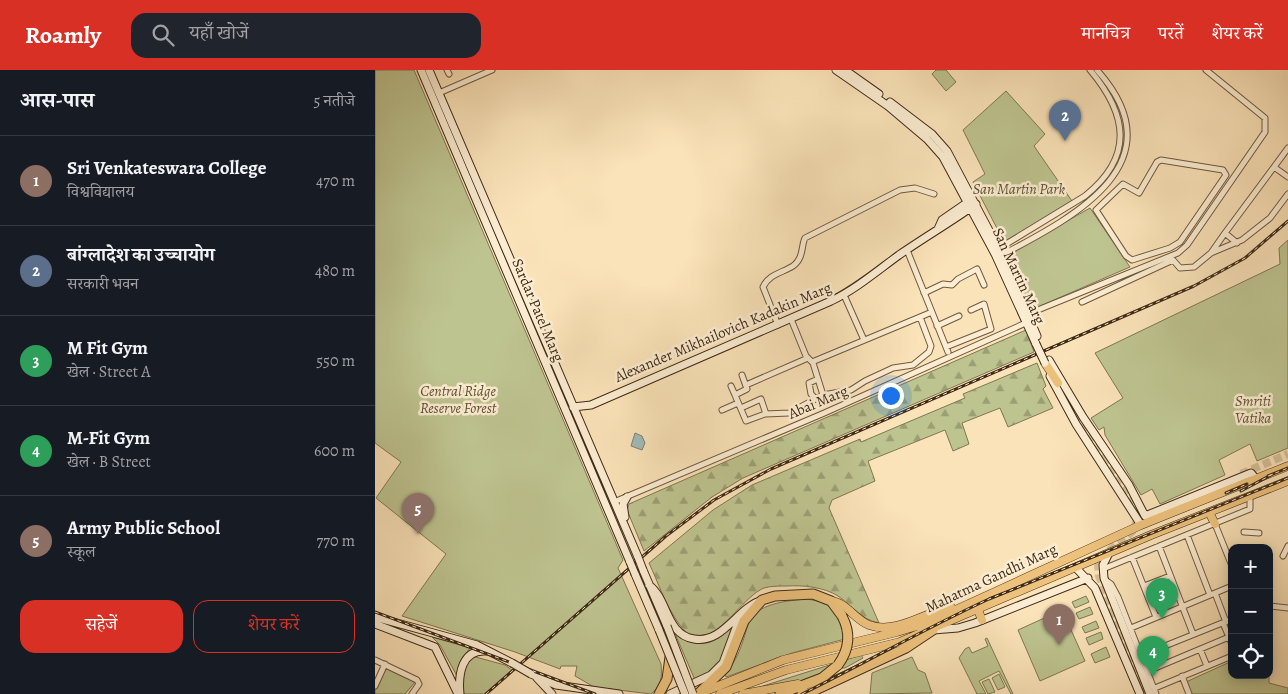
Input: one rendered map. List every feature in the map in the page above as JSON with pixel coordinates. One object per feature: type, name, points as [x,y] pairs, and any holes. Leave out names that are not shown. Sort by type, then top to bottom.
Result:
[{"type":"highway","points":[[698,694],[726,667],[744,621],[762,600],[775,596],[817,595],[831,602],[842,616],[847,628],[848,641],[845,653],[838,665],[827,675],[780,694]]},
{"type":"highway","points":[[803,694],[809,693],[906,648],[933,630]]},
{"type":"highway","points":[[659,694],[667,679],[670,657]]},
{"type":"main road","name":"Sardar Patel Marg","points":[[421,70],[685,694]]},
{"type":"main road","name":"Sardar Patel Marg","points":[[429,70],[636,553]]},
{"type":"main road","name":"San Martin Marg","points":[[836,70],[888,106],[934,145],[973,203]]},
{"type":"main road","name":"San Martin Marg","points":[[845,70],[932,134],[947,151],[998,253],[1076,424],[1116,483],[1141,525]]},
{"type":"main road","name":"Alexander Mikhailovich Kadakin Marg","points":[[591,404],[844,295],[938,229],[942,220],[973,203]]},
{"type":"main road","name":"San Martin Marg","points":[[1047,362],[1148,515]]},
{"type":"main road","points":[[1047,362],[1059,382]]},
{"type":"main road","points":[[573,407],[591,404]]},
{"type":"main road","points":[[577,416],[591,404]]},
{"type":"main road","name":"Mahatma Gandhi Marg","points":[[698,694],[783,660],[897,632],[927,622],[1141,525],[1288,466]]},
{"type":"main road","points":[[1148,515],[1251,473],[1256,479]]},
{"type":"main road","points":[[1116,483],[1124,478]]},
{"type":"main road","name":"Mahatma Gandhi Marg","points":[[720,694],[786,670],[900,642],[933,630],[1209,512],[1288,481]]},
{"type":"main road","points":[[627,497],[623,509],[636,553],[693,694]]},
{"type":"main road","points":[[1209,512],[1215,524]]},
{"type":"main road","points":[[1148,515],[1162,517]]},
{"type":"main road","points":[[1108,555],[1103,568],[1104,578],[1115,598],[1154,692]]},
{"type":"main road","points":[[1077,568],[1095,588],[1141,694]]},
{"type":"main road","points":[[933,630],[958,628],[982,620],[1088,578]]},
{"type":"main road","points":[[649,584],[658,592],[675,628],[681,634],[692,639],[704,639],[717,634],[753,603],[762,600]]},
{"type":"main road","points":[[831,602],[843,605],[868,625],[884,628],[898,625],[945,608],[963,605]]},
{"type":"main road","points":[[669,694],[711,675],[723,663],[729,651],[736,623],[746,609]]},
{"type":"main road","points":[[978,610],[982,620]]},
{"type":"main road","points":[[375,618],[477,645],[533,675],[575,689],[619,694]]},
{"type":"main road","points":[[375,624],[435,647],[459,694]]},
{"type":"main road","points":[[459,694],[461,672],[467,657],[474,652],[490,652]]},
{"type":"main road","points":[[533,675],[552,694]]},
{"type":"main road","points":[[743,694],[808,683]]},
{"type":"street","points":[[439,93],[492,70]]},
{"type":"street","points":[[998,253],[1089,202],[1115,177],[1123,160],[1127,130],[1124,116],[1117,100],[1100,78],[1090,70]]},
{"type":"street","points":[[998,253],[1085,196],[1097,186],[1114,164],[1119,153],[1120,130],[1115,109],[1097,70]]},
{"type":"street","points":[[1082,302],[1172,258],[1187,245],[1265,132],[1267,122],[1265,118],[1206,70]]},
{"type":"street","points":[[1120,130],[1127,130]]},
{"type":"street","points":[[1211,254],[1288,148]]},
{"type":"street","points":[[1226,172],[1223,182],[1180,242],[1173,247],[1137,260],[1126,256],[1097,214],[1097,208],[1123,184],[1139,193],[1157,162],[1161,160],[1226,172],[1235,176]]},
{"type":"street","points":[[1274,167],[1288,177]]},
{"type":"street","points":[[778,325],[763,287],[778,272],[793,266],[803,252],[805,238],[900,190],[915,188],[934,194]]},
{"type":"street","points":[[1102,189],[1109,198]]},
{"type":"street","points":[[1172,258],[1180,268],[1190,269],[1211,254],[1237,243],[1270,218],[1288,194]]},
{"type":"street","points":[[1085,196],[1089,202]]},
{"type":"street","points":[[1225,233],[1237,243]]},
{"type":"street","points":[[907,250],[947,350],[991,329],[984,304],[971,310]]},
{"type":"street","name":"Abai Marg","points":[[614,502],[822,414],[1028,319],[1172,258]]},
{"type":"street","points":[[924,293],[943,284],[952,285],[958,279],[977,269],[984,285]]},
{"type":"street","points":[[844,295],[864,340]]},
{"type":"street","points":[[746,385],[932,312]]},
{"type":"street","points":[[937,326],[959,316]]},
{"type":"street","points":[[731,386],[746,421],[766,414],[789,414],[823,395],[851,390],[887,371],[909,367],[918,363],[929,352],[931,346],[920,317]]},
{"type":"street","points":[[791,319],[810,360],[823,395]]},
{"type":"street","points":[[735,395],[747,389],[742,375]]},
{"type":"street","points":[[816,399],[811,394],[809,383],[818,379]]},
{"type":"street","points":[[722,410],[761,399],[766,414]]},
{"type":"street","points":[[1103,568],[1250,509],[1249,496]]},
{"type":"street","points":[[1215,524],[1228,556]]},
{"type":"street","points":[[1244,532],[1259,533]]},
{"type":"street","points":[[1187,535],[1225,622],[1228,634]]},
{"type":"street","points":[[1159,546],[1193,634]]},
{"type":"street","points":[[1283,556],[1288,546]]},
{"type":"street","points":[[1132,557],[1156,617]]},
{"type":"street","points":[[1144,586],[1170,576]]},
{"type":"street","points":[[1131,628],[1228,588]]},
{"type":"street","points":[[1115,598],[1131,628],[1138,656],[1148,671],[1154,692],[1182,676],[1228,658]]},
{"type":"street","points":[[1273,606],[1288,608]]},
{"type":"street","points":[[1138,656],[1228,621]]},
{"type":"street","points":[[1148,671],[1228,637]]},
{"type":"street","points":[[1200,650],[1207,666]]},
{"type":"street","points":[[375,660],[417,680],[419,684],[412,694]]},
{"type":"street","points":[[375,686],[385,664]]},
{"type":"street","points":[[1182,676],[1189,694]]},
{"type":"green space","name":"Central Ridge Reserve Forest","points":[[375,70],[414,70],[623,560],[618,568],[661,664],[661,681],[651,694],[594,687],[575,676],[577,666],[561,666],[560,669],[515,652],[402,616],[446,554],[376,498],[401,462],[375,443]]},
{"type":"green space","points":[[936,70],[946,70],[956,82],[946,91],[932,74]]},
{"type":"green space","name":"San Martin Park","points":[[1006,91],[1045,134],[1034,146],[1072,201],[1004,242],[973,182],[985,174],[963,130]]},
{"type":"green space","name":"San Martin Park","points":[[1090,208],[1130,267],[1031,310],[1006,256]]},
{"type":"green space","name":"Smriti Vatika","points":[[1288,240],[1288,448],[1257,461],[1250,444],[1219,460],[1225,475],[1160,504],[1152,489],[1141,495],[1105,435],[1104,427],[1099,430],[1091,418],[1123,398],[1095,353],[1280,264],[1279,248]]},
{"type":"green space","points":[[1026,330],[1034,352],[743,478],[712,497],[644,551],[627,510],[629,504]]},
{"type":"green space","points":[[1037,363],[1046,386],[1043,389],[1053,408],[1008,427],[1000,408],[962,423],[969,444],[953,451],[945,430],[868,461],[875,481],[832,500],[829,508],[879,623],[862,615],[838,596],[826,590],[806,586],[764,588],[754,594],[721,626],[710,634],[699,637],[688,633],[677,621],[665,600],[649,563],[713,510],[752,485],[860,439],[861,442],[965,398],[963,394]]},
{"type":"green space","points":[[657,592],[677,631],[698,638],[710,639],[722,634],[729,628],[732,629],[721,660],[711,670],[695,680]]},
{"type":"green space","points":[[1086,596],[1089,602],[1075,608],[1072,602]]},
{"type":"green space","points":[[805,599],[823,603],[834,610],[845,639],[792,653],[726,677],[725,675],[736,659],[742,645],[749,622],[755,614],[765,607],[781,602]]},
{"type":"green space","points":[[1090,607],[1093,614],[1079,619],[1076,613]]},
{"type":"green space","points":[[1062,610],[1085,661],[1040,681],[1018,630]]},
{"type":"green space","points":[[1096,621],[1099,628],[1085,633],[1082,627]]},
{"type":"green space","points":[[1101,632],[1103,639],[1089,645],[1086,638]]},
{"type":"green space","points":[[432,637],[470,648],[460,662],[457,676],[440,645]]},
{"type":"green space","points":[[987,638],[1013,694],[1011,694],[999,671],[979,681],[986,694],[977,694],[959,658],[965,649],[969,647],[972,653],[988,646],[985,639]]},
{"type":"green space","points":[[1106,647],[1110,657],[1095,663],[1091,654]]},
{"type":"green space","points":[[861,655],[863,658],[845,668],[829,668],[821,674],[803,681],[741,693]]},
{"type":"green space","points":[[472,656],[505,665],[512,670],[485,694],[464,694],[463,674]]},
{"type":"green space","points":[[912,657],[918,670],[925,673],[932,693],[870,694],[872,673]]},
{"type":"green space","points":[[1228,663],[1228,679],[1269,679],[1269,683],[1288,688],[1288,694],[1191,694],[1186,682]]},
{"type":"green space","points":[[386,668],[415,682],[405,694],[375,694],[375,689]]},
{"type":"green space","points":[[999,674],[1005,687],[998,690],[992,678]]},
{"type":"green space","points":[[989,679],[995,692],[988,694],[982,682]]},
{"type":"water","points":[[635,433],[642,436],[645,443],[642,450],[631,446]]},
{"type":"tunnel","points":[[1058,383],[1106,461]]},
{"type":"tunnel","points":[[1241,474],[1288,454]]},
{"type":"tunnel","points":[[1105,456],[1132,497],[1138,516],[1134,530],[1101,557],[1098,566],[1099,576],[1114,613]]},
{"type":"tunnel","points":[[1111,610],[1145,694]]},
{"type":"railway","points":[[486,694],[666,536],[714,500],[771,469],[1194,286],[1245,258],[1288,221]]},
{"type":"railway","points":[[1268,476],[1288,468]]},
{"type":"railway","points":[[1241,491],[1273,474]]},
{"type":"railway","points":[[802,694],[989,599],[1288,478]]},
{"type":"railway","points":[[1226,493],[1247,484]]},
{"type":"railway","points":[[375,612],[595,694]]},
{"type":"place","name":"बांग्लादेश का उच्चायोग","points":[[1065,141]]},
{"type":"place","name":"Army Public School","points":[[418,534]]},
{"type":"place","name":"M Fit Gym","points":[[1162,619]]},
{"type":"place","name":"Sri Venkateswara College","points":[[1059,645]]},
{"type":"place","name":"M-Fit Gym","points":[[1153,677]]}]
